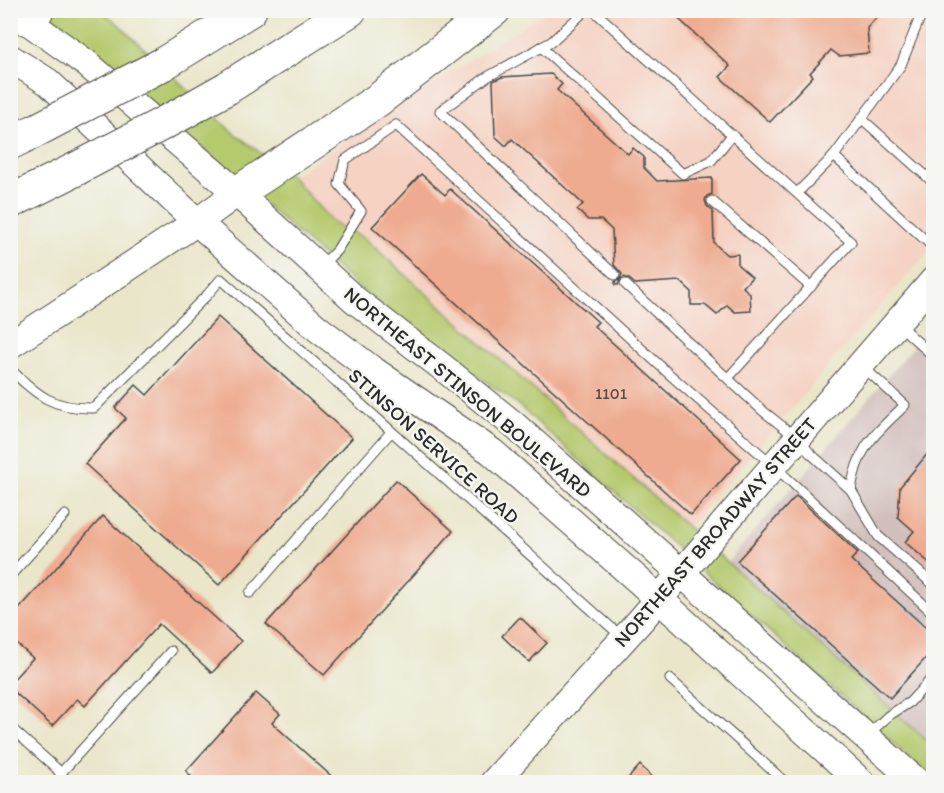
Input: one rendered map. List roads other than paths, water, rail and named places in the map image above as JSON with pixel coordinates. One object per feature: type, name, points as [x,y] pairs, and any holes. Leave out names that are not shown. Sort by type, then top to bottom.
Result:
[{"type":"highway","points":[[23,137],[163,64],[249,10]]},
{"type":"highway","points":[[10,202],[181,114],[227,88],[350,10]]},
{"type":"highway","points":[[237,193],[378,100],[494,10]]},
{"type":"main road","name":"NORTHEAST STINSON BOULEVARD","points":[[21,16],[86,63],[237,193],[356,300],[514,425],[917,783]]},
{"type":"main road","name":"NORTHEAST STINSON BOULEVARD","points":[[10,58],[48,82],[197,222],[326,335],[492,452],[861,783]]},
{"type":"main road","points":[[10,345],[197,222],[237,193]]},
{"type":"main road","name":"NORTHEAST BROADWAY STREET","points":[[494,783],[680,574],[933,280]]},
{"type":"lane","points":[[586,10],[551,42],[487,77],[440,111],[615,275]]},
{"type":"lane","points":[[592,10],[851,242],[728,378]]},
{"type":"lane","points":[[797,193],[834,156],[901,65],[923,10]]},
{"type":"lane","points":[[541,47],[685,177],[711,161],[732,135]]},
{"type":"lane","points":[[861,118],[933,183]]},
{"type":"lane","points":[[320,268],[337,250],[361,211],[339,184],[345,160],[396,125],[668,373],[773,465],[933,614]]},
{"type":"lane","points":[[834,156],[933,248]]},
{"type":"lane","points":[[712,201],[811,287]]},
{"type":"lane","name":"STINSON SERVICE ROAD","points":[[10,369],[46,400],[74,409],[94,408],[221,279],[623,639]]},
{"type":"lane","points":[[625,284],[771,418],[797,438],[851,490],[878,536],[933,585]]},
{"type":"lane","points":[[896,323],[933,357]]},
{"type":"lane","points":[[851,490],[854,468],[864,446],[905,405],[860,364]]},
{"type":"lane","points":[[250,593],[391,432]]},
{"type":"lane","points":[[10,576],[65,515]]},
{"type":"lane","points":[[60,774],[171,651]]},
{"type":"lane","points":[[866,737],[888,716],[910,702],[933,676]]},
{"type":"lane","points":[[670,679],[785,783]]},
{"type":"lane","points":[[10,727],[67,783]]}]
